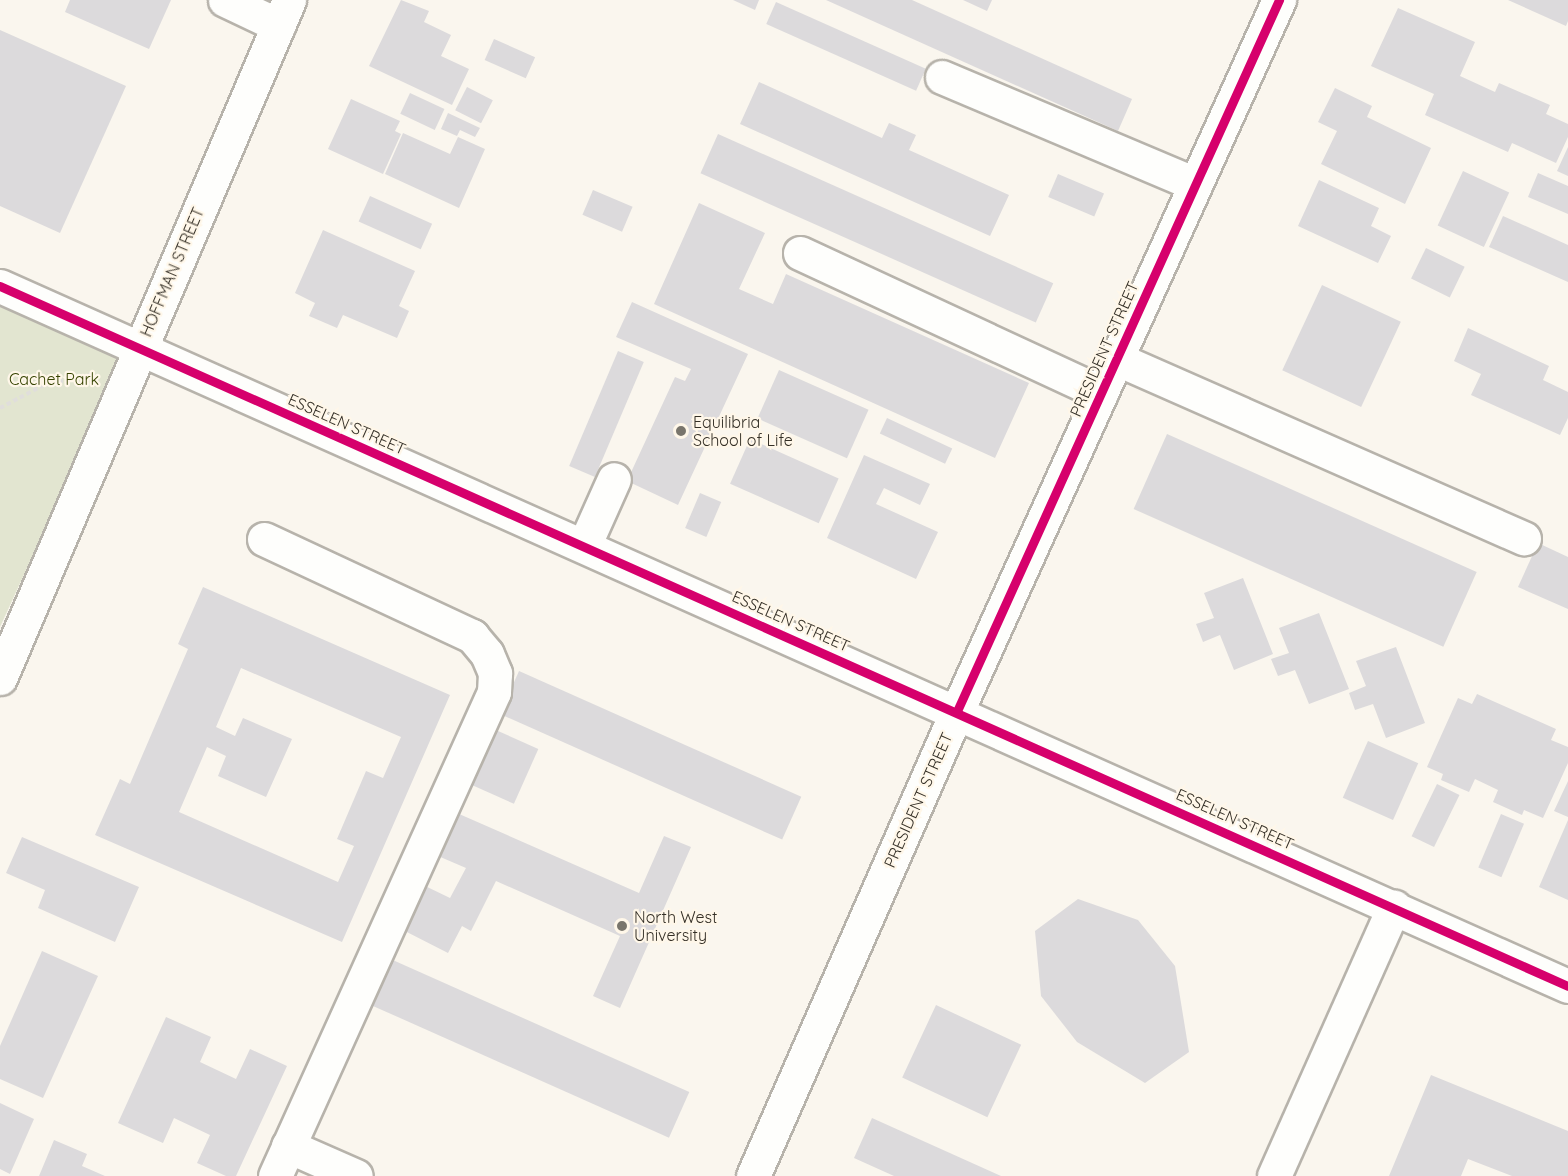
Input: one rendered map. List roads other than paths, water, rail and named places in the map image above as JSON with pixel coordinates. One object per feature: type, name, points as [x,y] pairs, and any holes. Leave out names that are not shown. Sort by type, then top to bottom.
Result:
[{"type":"street","points":[[225,0],[284,13]]},
{"type":"street","name":"PRESIDENT STREET","points":[[753,1176],[957,711],[1279,0]]},
{"type":"street","name":"HOFFMAN STREET","points":[[0,678],[284,13]]},
{"type":"street","points":[[942,77],[1195,184]]},
{"type":"street","points":[[800,253],[1101,393]]},
{"type":"street","name":"ESSELEN STREET","points":[[0,286],[136,356],[584,546],[1568,986]]},
{"type":"street","points":[[1115,358],[1524,538]]},
{"type":"street","points":[[584,546],[614,479]]},
{"type":"street","points":[[264,539],[472,636],[487,654],[495,673],[494,692],[275,1176]]},
{"type":"street","points":[[1274,1176],[1394,907]]},
{"type":"street","points":[[288,1146],[356,1176]]},
{"type":"place","name":"Equilibria School of Life","points":[[681,431]]},
{"type":"place","name":"North West University","points":[[622,926]]},
{"type":"park label","name":"Cachet Park","points":[[54,379]]}]
